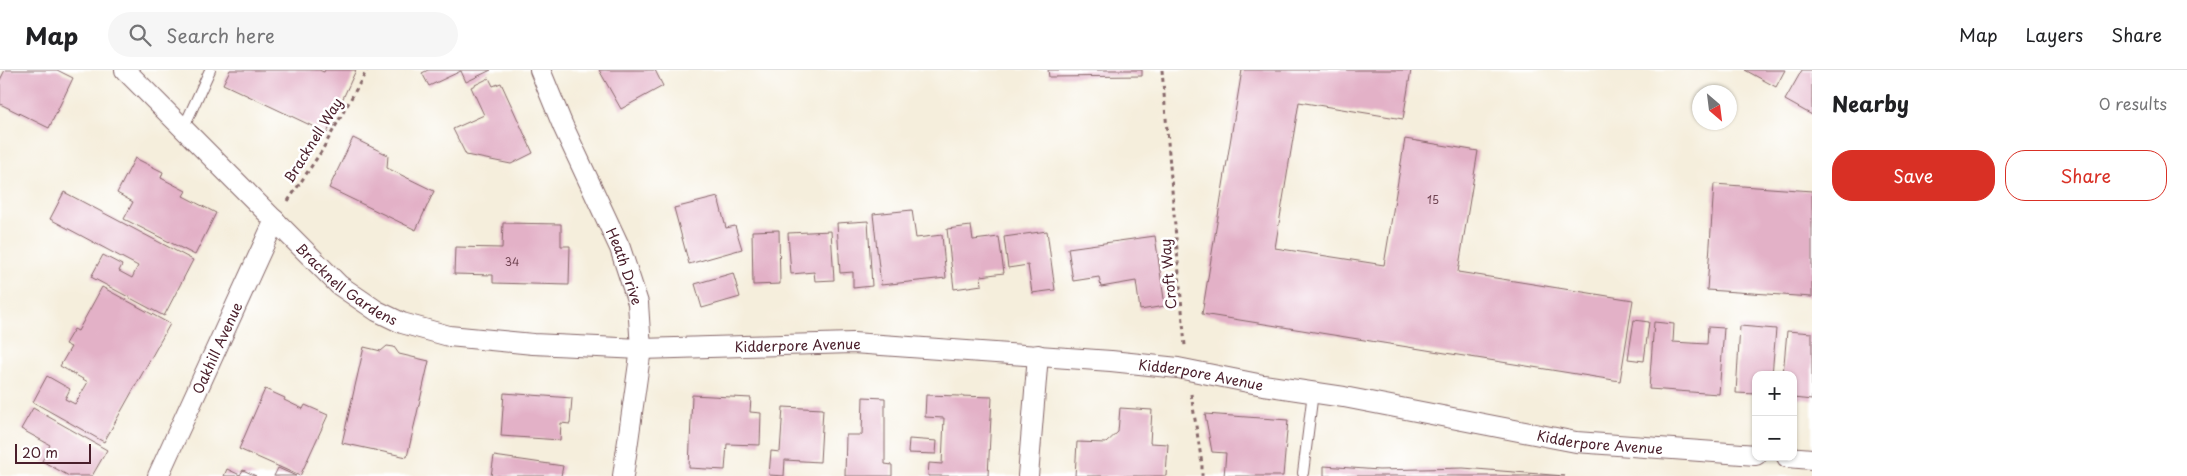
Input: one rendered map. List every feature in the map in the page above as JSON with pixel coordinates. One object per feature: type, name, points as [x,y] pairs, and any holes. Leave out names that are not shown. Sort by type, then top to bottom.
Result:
[{"type":"street","name":"Bracknell Gardens","points":[[124,70],[340,285],[377,311],[402,323],[449,336],[533,344],[641,349]]},
{"type":"street","name":"Heath Drive","points":[[540,70],[563,126],[620,248],[638,303],[641,349],[623,476]]},
{"type":"street","name":"Oakhill Avenue","points":[[158,476],[275,220]]},
{"type":"street","name":"Kidderpore Avenue","points":[[641,349],[853,343],[1111,361],[1187,370],[1576,442],[1752,455]]},
{"type":"street","points":[[1028,476],[1038,355]]},
{"type":"street","points":[[1797,458],[1812,459]]},
{"type":"lane","points":[[183,129],[210,70]]},
{"type":"lane","points":[[1304,473],[1313,392]]},
{"type":"path","name":"Bracknell Way","points":[[275,220],[321,152],[367,70]]},
{"type":"path","name":"Croft Way","points":[[1162,70],[1187,370],[1202,464],[1202,476]]},
{"type":"building","points":[[5,70],[57,70],[73,78],[49,128],[0,104],[0,80]]},
{"type":"building","points":[[230,70],[319,70],[324,72],[325,70],[356,70],[327,133],[223,84]]},
{"type":"building","points":[[428,70],[491,70],[466,82],[461,71],[429,86],[422,73]]},
{"type":"building","points":[[599,70],[655,70],[663,86],[621,109]]},
{"type":"building","points":[[1048,70],[1142,70],[1142,76],[1049,77]]},
{"type":"building","points":[[1242,70],[1411,70],[1403,119],[1299,102],[1275,248],[1384,265],[1405,139],[1478,151],[1458,272],[1633,300],[1620,381],[1202,314]]},
{"type":"building","points":[[1745,70],[1785,70],[1776,87]]},
{"type":"building","points":[[1802,70],[1812,70],[1812,115],[1785,100]]},
{"type":"building","points":[[489,78],[493,86],[501,83],[533,153],[511,164],[466,155],[453,129],[484,115],[471,87]]},
{"type":"building","points":[[353,138],[388,155],[387,168],[434,191],[416,230],[329,188]]},
{"type":"building","points":[[135,158],[163,172],[161,178],[186,191],[183,196],[216,213],[195,255],[124,219],[133,202],[117,193]]},
{"type":"building","points":[[1714,184],[1812,191],[1812,297],[1707,290]]},
{"type":"building","points":[[64,192],[193,260],[164,316],[91,277],[103,255],[122,265],[119,271],[132,278],[138,266],[50,219]]},
{"type":"building","points":[[718,197],[726,228],[735,226],[742,249],[689,264],[674,208]]},
{"type":"building","points":[[912,210],[916,238],[942,235],[946,278],[881,285],[873,214]]},
{"type":"building","points":[[868,221],[872,286],[853,288],[853,272],[840,273],[837,223]]},
{"type":"building","points":[[503,223],[561,224],[561,246],[570,246],[569,285],[493,283],[493,275],[454,274],[455,247],[502,248]]},
{"type":"building","points":[[971,226],[973,240],[999,237],[1004,273],[981,276],[982,285],[954,289],[947,229]]},
{"type":"building","points":[[779,230],[780,284],[753,285],[752,231]]},
{"type":"building","points":[[831,231],[834,280],[815,281],[814,272],[791,274],[788,233]]},
{"type":"building","points":[[1047,231],[1055,290],[1032,293],[1028,265],[1008,268],[1004,237]]},
{"type":"building","points":[[1155,236],[1165,306],[1140,310],[1136,281],[1101,287],[1099,277],[1073,281],[1068,248]]},
{"type":"building","points":[[733,273],[740,297],[702,308],[695,284]]},
{"type":"building","points":[[102,287],[170,324],[104,442],[33,402],[47,376],[70,389],[65,399],[75,404],[88,382],[60,366],[71,347],[65,344],[74,329],[78,331]]},
{"type":"building","points":[[1634,320],[1649,322],[1644,361],[1628,359]]},
{"type":"building","points":[[1654,322],[1674,324],[1673,342],[1707,344],[1708,327],[1724,328],[1719,394],[1649,389]]},
{"type":"building","points":[[1740,326],[1776,329],[1772,371],[1752,371],[1752,394],[1736,393]]},
{"type":"building","points":[[1787,331],[1812,333],[1812,400],[1797,398],[1797,371],[1783,371]]},
{"type":"building","points":[[387,346],[394,347],[399,354],[429,361],[407,457],[342,443],[364,347],[381,351]]},
{"type":"building","points":[[265,389],[303,409],[305,405],[328,415],[300,476],[239,449]]},
{"type":"building","points":[[504,393],[572,398],[570,424],[561,423],[560,440],[501,436]]},
{"type":"building","points":[[692,395],[751,398],[750,412],[761,413],[760,445],[727,444],[725,470],[689,468]]},
{"type":"building","points":[[926,395],[992,397],[988,476],[928,476],[929,463],[942,464],[944,418],[925,417]]},
{"type":"building","points":[[863,397],[885,398],[885,464],[892,465],[892,476],[845,476],[846,435],[862,435]]},
{"type":"building","points":[[783,407],[823,409],[820,462],[785,460],[784,476],[769,475],[771,451],[780,452]]},
{"type":"building","points":[[33,408],[107,450],[92,476],[69,476],[42,461],[50,445],[21,429]]},
{"type":"building","points":[[1120,408],[1152,410],[1150,443],[1168,444],[1166,476],[1075,476],[1077,442],[1106,443],[1118,432]]},
{"type":"building","points":[[1205,414],[1288,420],[1283,476],[1224,476],[1226,453],[1212,452]]},
{"type":"building","points":[[909,439],[937,441],[936,454],[908,453]]},
{"type":"building","points":[[494,456],[563,466],[561,476],[491,476]]},
{"type":"building","points":[[1324,466],[1379,470],[1463,468],[1565,476],[1324,476]]},
{"type":"building","points":[[278,468],[296,476],[274,476]]},
{"type":"building","points":[[227,469],[240,475],[243,470],[256,476],[224,476]]}]
